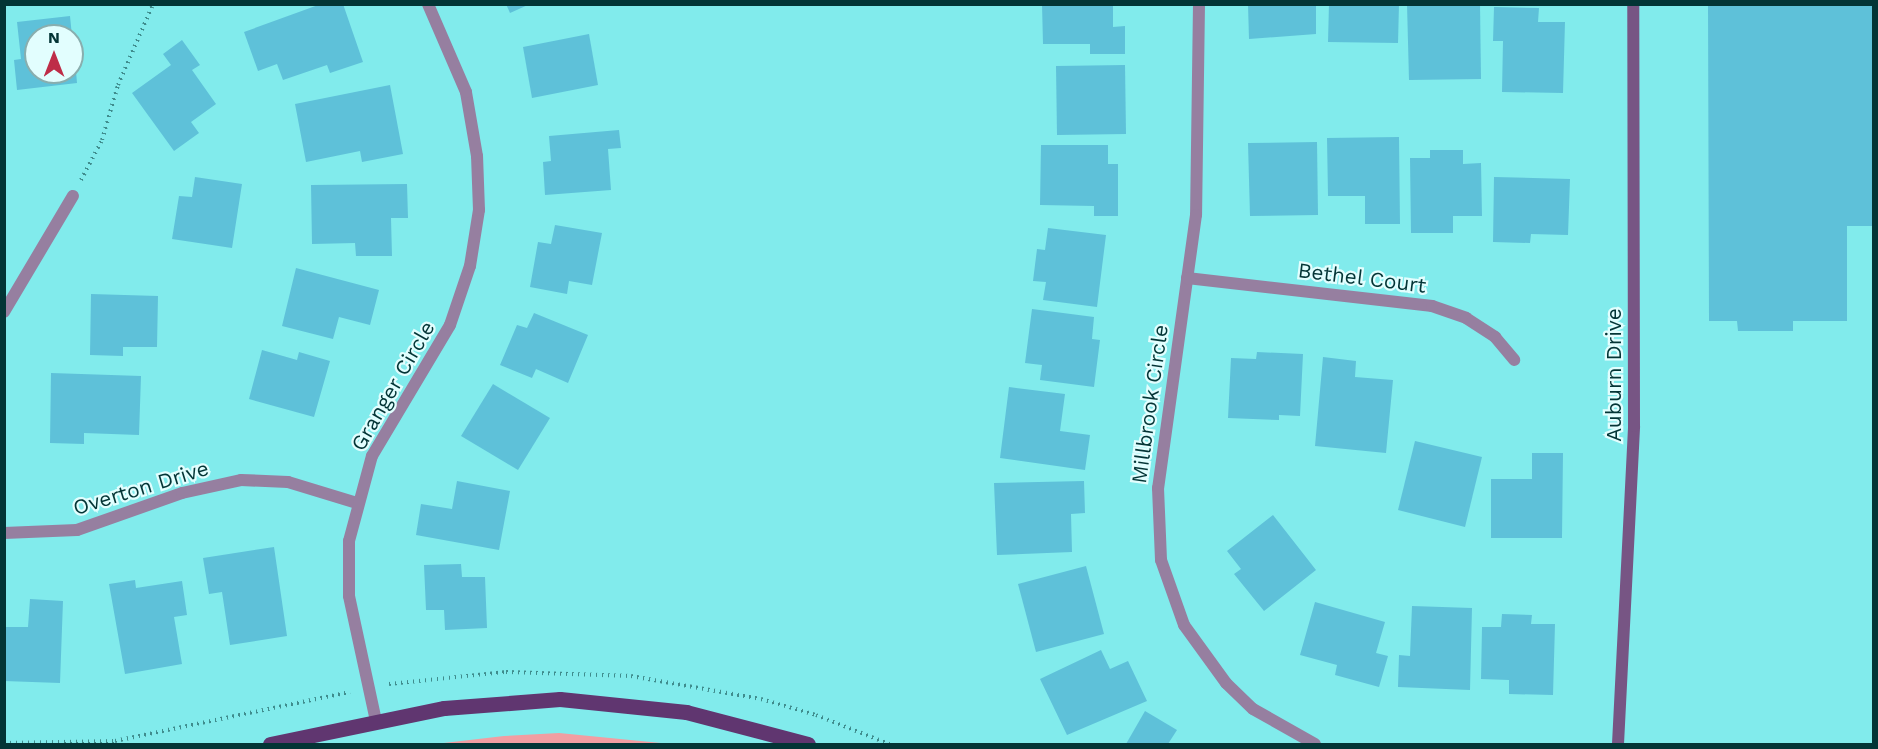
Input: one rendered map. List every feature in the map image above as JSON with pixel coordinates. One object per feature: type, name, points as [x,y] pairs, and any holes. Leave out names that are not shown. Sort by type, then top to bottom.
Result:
[{"type":"main road","points":[[270,744],[444,708],[560,699],[686,712],[808,744]]},
{"type":"street","name":"Granger Circle","points":[[376,721],[347,570],[357,503],[386,430],[444,339],[475,239],[480,185],[473,125],[466,92],[428,4]]},
{"type":"street","name":"Millbrook Circle","points":[[1199,4],[1199,156],[1187,278],[1158,488],[1161,560],[1184,625],[1226,683],[1253,709],[1315,744]]},
{"type":"street","name":"Auburn Drive","points":[[1618,744],[1634,426],[1633,4]]},
{"type":"street","points":[[4,312],[73,196]]},
{"type":"street","name":"Bethel Court","points":[[1187,278],[1432,306],[1467,318],[1495,337],[1514,360]]},
{"type":"street","name":"Overton Drive","points":[[4,533],[78,530],[182,493],[241,480],[288,482],[357,503]]},
{"type":"path","points":[[73,196],[102,140],[118,85],[153,4]]},
{"type":"path","points":[[4,743],[115,741],[369,688]]},
{"type":"shaded area","points":[[559,733],[671,744],[435,744],[504,736]]},
{"type":"building","points":[[321,4],[343,4],[363,62],[330,73],[327,65],[283,80],[277,64],[258,71],[244,32]]},
{"type":"building","points":[[506,4],[530,4],[510,13]]},
{"type":"building","points":[[1042,4],[1113,4],[1113,27],[1125,26],[1125,54],[1090,54],[1090,44],[1043,44]]},
{"type":"building","points":[[1248,4],[1316,4],[1316,34],[1249,39]]},
{"type":"building","points":[[1329,4],[1399,4],[1398,43],[1328,42]]},
{"type":"building","points":[[1407,4],[1480,4],[1481,79],[1409,80]]},
{"type":"building","points":[[1708,5],[1874,5],[1874,226],[1847,226],[1847,321],[1793,321],[1793,331],[1738,331],[1737,321],[1709,321]]},
{"type":"building","points":[[1494,7],[1539,8],[1538,22],[1565,22],[1563,93],[1502,92],[1503,41],[1493,41]]},
{"type":"building","points":[[70,16],[71,24],[24,24],[24,84],[68,84],[17,90],[14,60],[21,59],[17,22]]},
{"type":"building","points":[[589,34],[598,85],[532,98],[523,47]]},
{"type":"building","points":[[182,40],[200,65],[192,70],[216,104],[191,122],[199,133],[174,151],[132,93],[171,65],[163,54]]},
{"type":"building","points":[[1125,65],[1126,134],[1057,135],[1056,66]]},
{"type":"building","points":[[390,85],[403,154],[362,162],[360,151],[306,162],[295,104]]},
{"type":"building","points":[[619,130],[621,148],[608,149],[611,190],[545,195],[543,162],[551,161],[549,136]]},
{"type":"building","points":[[1399,137],[1400,224],[1365,224],[1365,196],[1328,196],[1327,138]]},
{"type":"building","points":[[1317,142],[1318,215],[1250,216],[1248,143]]},
{"type":"building","points":[[1041,145],[1108,145],[1108,164],[1118,164],[1118,216],[1094,216],[1094,206],[1040,205]]},
{"type":"building","points":[[1430,150],[1463,150],[1463,164],[1481,163],[1482,216],[1453,216],[1453,233],[1411,233],[1410,158],[1430,158]]},
{"type":"building","points":[[195,177],[242,184],[232,248],[172,239],[179,196],[192,197]]},
{"type":"building","points":[[1494,177],[1570,179],[1568,235],[1531,234],[1530,243],[1493,242]]},
{"type":"building","points":[[407,184],[408,218],[391,218],[392,256],[356,256],[355,243],[312,244],[311,185]]},
{"type":"building","points":[[555,225],[602,233],[592,285],[569,281],[567,294],[530,287],[538,242],[551,244]]},
{"type":"building","points":[[1048,228],[1106,235],[1097,307],[1043,300],[1046,282],[1033,281],[1037,249],[1045,250]]},
{"type":"building","points":[[296,268],[379,290],[370,325],[339,317],[333,339],[282,326]]},
{"type":"building","points":[[91,294],[158,296],[157,347],[123,347],[123,356],[90,355]]},
{"type":"building","points":[[1032,309],[1094,317],[1092,339],[1100,340],[1094,387],[1040,380],[1042,365],[1025,363]]},
{"type":"building","points":[[534,313],[588,335],[568,383],[536,369],[532,378],[500,365],[517,325],[527,328]]},
{"type":"building","points":[[262,350],[297,360],[299,352],[330,361],[314,417],[249,399]]},
{"type":"building","points":[[1257,352],[1303,354],[1300,416],[1279,415],[1279,420],[1228,418],[1231,358],[1256,359]]},
{"type":"building","points":[[1323,357],[1356,361],[1355,377],[1393,380],[1386,453],[1315,446]]},
{"type":"building","points":[[51,373],[141,376],[139,435],[84,433],[84,444],[50,443]]},
{"type":"building","points":[[493,384],[550,418],[518,470],[461,436]]},
{"type":"building","points":[[1009,387],[1065,394],[1060,431],[1090,435],[1085,470],[1000,458]]},
{"type":"building","points":[[1415,441],[1482,457],[1465,527],[1398,510]]},
{"type":"building","points":[[1532,453],[1563,453],[1562,538],[1491,538],[1491,479],[1532,479]]},
{"type":"building","points":[[457,481],[510,491],[499,550],[416,535],[421,504],[452,509]]},
{"type":"building","points":[[1084,481],[1085,513],[1071,514],[1072,552],[997,555],[994,483]]},
{"type":"building","points":[[1273,515],[1316,570],[1264,611],[1234,574],[1241,569],[1227,551]]},
{"type":"building","points":[[274,547],[287,636],[230,645],[222,592],[209,594],[203,558]]},
{"type":"building","points":[[461,564],[462,577],[485,577],[487,628],[445,630],[444,610],[426,610],[424,565]]},
{"type":"building","points":[[1086,566],[1104,634],[1036,652],[1018,584]]},
{"type":"building","points":[[135,580],[136,588],[182,581],[187,615],[174,617],[182,664],[125,674],[109,584]]},
{"type":"building","points":[[30,599],[63,601],[60,683],[4,681],[4,627],[28,627]]},
{"type":"building","points":[[1315,602],[1385,622],[1376,653],[1388,656],[1379,687],[1335,675],[1337,665],[1300,655]]},
{"type":"building","points":[[1412,606],[1472,608],[1470,690],[1398,687],[1399,655],[1410,656]]},
{"type":"building","points":[[1502,614],[1532,615],[1531,624],[1555,624],[1553,695],[1509,694],[1509,680],[1481,679],[1482,627],[1501,627]]},
{"type":"building","points":[[1101,650],[1110,669],[1128,661],[1147,701],[1067,735],[1040,679]]},
{"type":"building","points":[[1145,711],[1177,730],[1168,744],[1126,744]]}]
